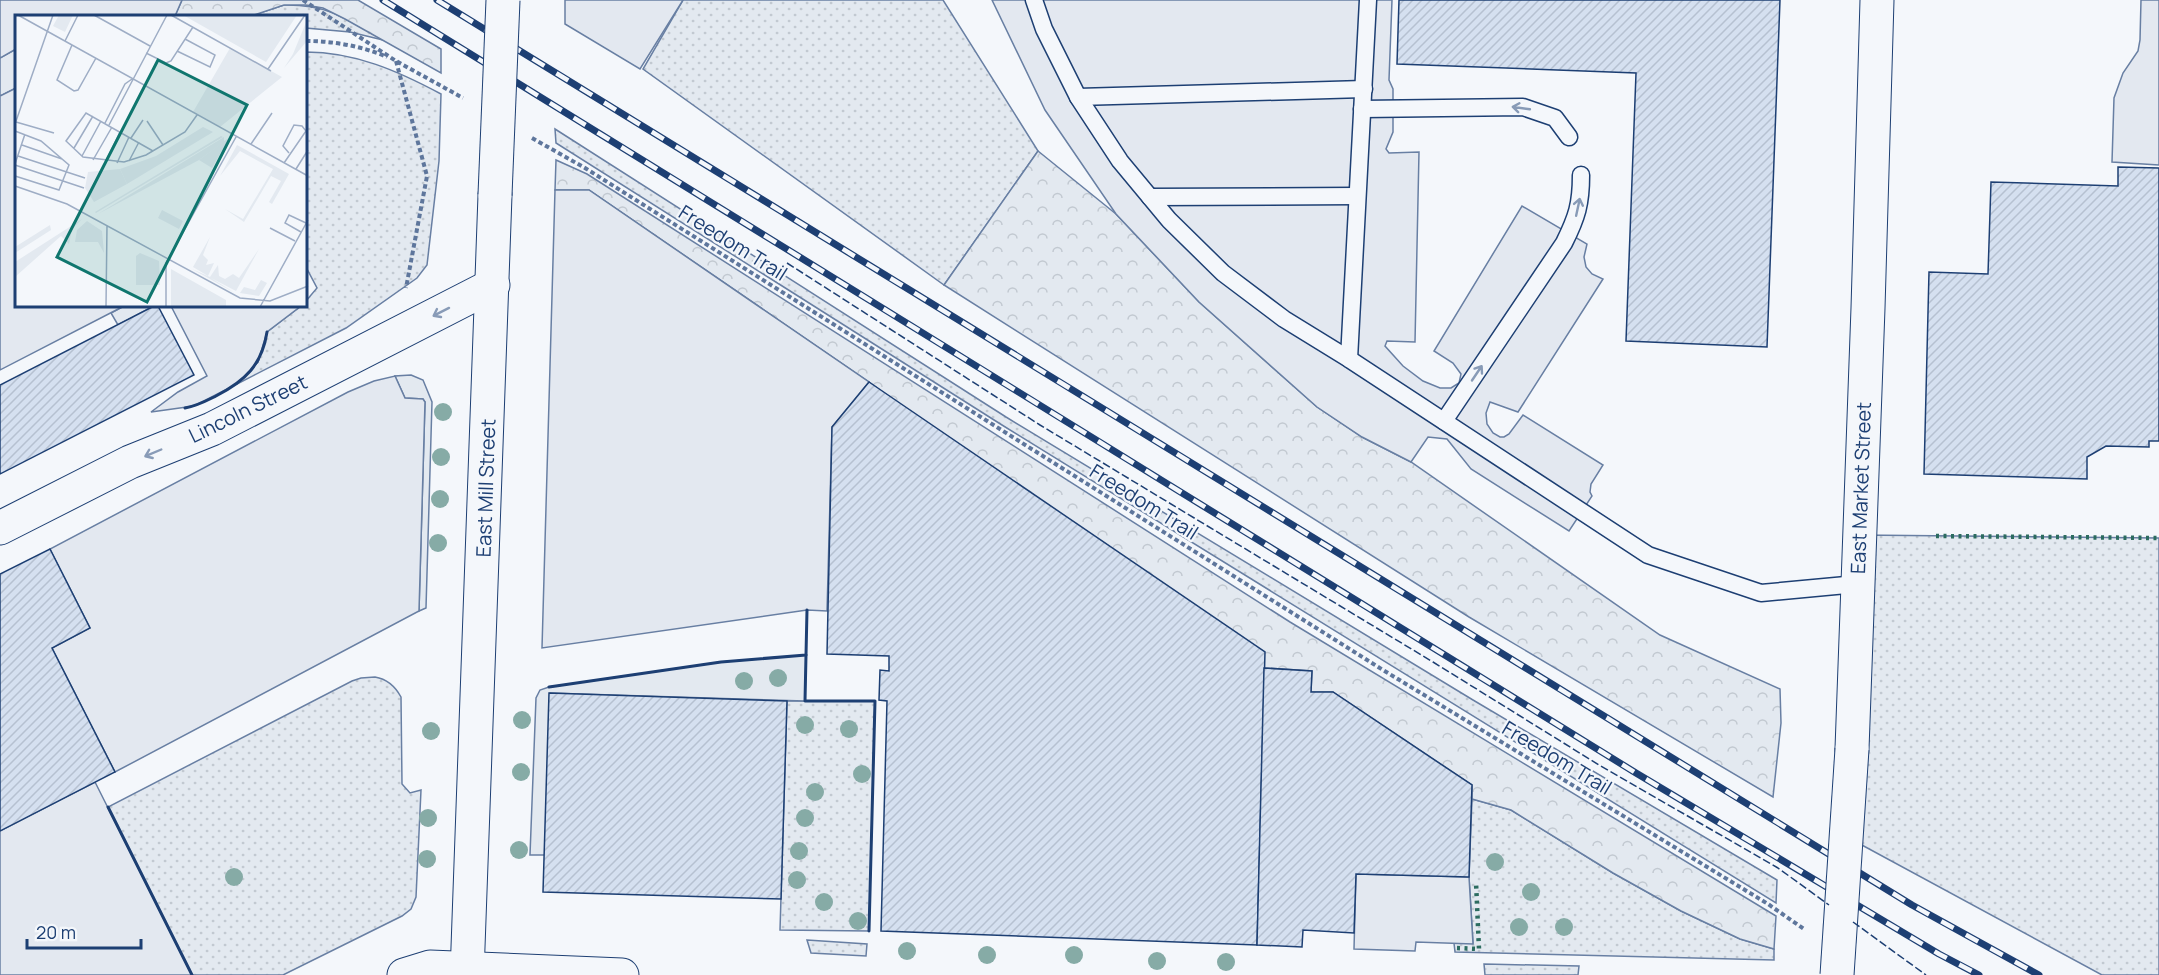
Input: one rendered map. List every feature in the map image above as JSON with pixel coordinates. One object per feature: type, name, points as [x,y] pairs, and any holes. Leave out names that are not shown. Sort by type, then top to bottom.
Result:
[{"type":"street","name":"East Mill Street","points":[[467,971],[503,0]]},
{"type":"street","name":"East Market Street","points":[[1837,975],[1852,749],[1869,297],[1876,0]]},
{"type":"street","name":"Lincoln Street","points":[[0,528],[130,462],[212,429],[493,285]]},
{"type":"street","points":[[404,975],[430,967],[467,971],[622,975]]},
{"type":"lane","points":[[1034,0],[1044,29],[1078,97],[1120,161],[1169,220],[1223,273],[1284,319],[1648,555],[1761,592],[1857,584]]},
{"type":"lane","points":[[1349,359],[1368,0]]},
{"type":"lane","points":[[1078,97],[1364,89]]},
{"type":"lane","points":[[1362,109],[1523,107],[1555,118],[1569,137]]},
{"type":"lane","points":[[1444,421],[1564,243],[1577,215],[1581,194],[1581,175]]},
{"type":"lane","points":[[1150,197],[1358,196]]},
{"type":"path","points":[[303,0],[396,61],[472,104]]},
{"type":"path","points":[[308,41],[332,42],[356,47],[396,61]]},
{"type":"path","points":[[396,61],[427,176],[405,294]]},
{"type":"path","name":"Freedom Trail","points":[[523,133],[585,168],[1383,670],[1768,904],[1806,930]]},
{"type":"green space","points":[[182,0],[358,0],[441,49],[441,73],[323,8],[284,5],[254,15],[175,15]]},
{"type":"green space","points":[[683,0],[943,0],[1038,151],[944,285],[643,69]]},
{"type":"green space","points":[[284,5],[313,7],[347,19],[383,40],[350,32],[308,28],[308,15],[254,15]]},
{"type":"green space","points":[[15,50],[15,88],[0,96],[0,58]]},
{"type":"green space","points":[[308,52],[342,55],[376,64],[441,94],[439,161],[427,265],[417,278],[346,328],[237,384],[258,362],[267,332],[298,308],[308,308],[308,299],[317,288],[308,271]]},
{"type":"green space","points":[[555,129],[1006,417],[1473,700],[1777,880],[1776,903],[1002,425],[556,143]]},
{"type":"green space","points":[[1038,151],[1116,214],[1199,302],[1317,407],[1362,437],[1411,462],[1660,635],[1780,689],[1781,723],[1773,797],[1469,617],[944,285]]},
{"type":"green space","points":[[556,160],[587,174],[1290,622],[1776,916],[1774,949],[1740,939],[1681,911],[1613,873],[1511,810],[1472,799],[1472,785],[1333,692],[1311,692],[1312,671],[1264,668],[869,382],[589,190],[555,190]]},
{"type":"green space","points":[[120,308],[150,308],[118,325],[111,313]]},
{"type":"green space","points":[[411,375],[423,380],[432,402],[426,608],[419,611],[425,402],[423,399],[405,398],[395,376]]},
{"type":"green space","points":[[1858,535],[2159,538],[2159,975],[2102,975],[1847,837]]},
{"type":"green space","points":[[806,655],[805,701],[550,693],[545,855],[530,855],[536,698],[540,690],[721,662]]},
{"type":"green space","points":[[375,677],[390,684],[401,697],[402,784],[410,793],[421,790],[416,897],[411,909],[402,916],[283,975],[192,975],[108,807],[352,681]]},
{"type":"green space","points":[[787,701],[875,701],[869,931],[780,930]]},
{"type":"green space","points":[[1472,799],[1511,810],[1613,873],[1681,911],[1740,939],[1774,949],[1774,960],[1455,952],[1454,943],[1473,943],[1469,877]]},
{"type":"green space","points":[[807,940],[867,944],[866,956],[811,953]]},
{"type":"green space","points":[[1484,964],[1579,966],[1578,975],[1485,975]]},
{"type":"shaded area","points":[[0,0],[182,0],[175,15],[15,15],[15,50],[0,58]]},
{"type":"shaded area","points":[[565,0],[683,0],[640,69],[565,24]]},
{"type":"shaded area","points":[[992,0],[1392,0],[1389,80],[1393,89],[1393,132],[1386,149],[1389,153],[1419,152],[1415,342],[1387,341],[1385,346],[1403,366],[1423,381],[1440,388],[1451,388],[1459,383],[1461,374],[1453,363],[1434,351],[1522,206],[1587,244],[1584,257],[1586,267],[1592,274],[1603,279],[1518,412],[1490,402],[1486,413],[1487,424],[1493,433],[1500,437],[1509,434],[1523,415],[1603,465],[1591,484],[1592,496],[1569,531],[1471,469],[1447,439],[1428,437],[1411,462],[1362,437],[1317,407],[1199,302],[1116,214],[1045,110]]},
{"type":"shaded area","points":[[2141,0],[2159,0],[2159,165],[2112,162],[2114,98],[2123,73],[2138,51]]},
{"type":"shaded area","points":[[15,88],[15,308],[120,308],[0,370],[0,96]]},
{"type":"shaded area","points":[[555,190],[589,190],[869,382],[832,427],[827,611],[807,610],[542,648]]},
{"type":"shaded area","points":[[172,308],[298,308],[267,332],[258,362],[237,384],[194,406],[151,412],[178,392],[207,376]]},
{"type":"shaded area","points":[[395,376],[405,398],[423,399],[425,402],[419,611],[115,772],[52,648],[90,628],[50,549],[348,392],[374,381]]},
{"type":"shaded area","points":[[95,782],[192,975],[0,975],[0,831]]},
{"type":"shaded area","points":[[1356,874],[1469,877],[1473,944],[1416,942],[1415,951],[1354,949]]},
{"type":"building","points":[[1399,0],[1780,0],[1767,347],[1626,341],[1636,73],[1397,64]]},
{"type":"building","points":[[2118,167],[2159,168],[2159,441],[2149,441],[2149,447],[2106,446],[2087,457],[2087,479],[1924,474],[1929,272],[1988,274],[1991,182],[2118,186]]},
{"type":"building","points":[[150,308],[159,308],[194,375],[0,474],[0,385]]},
{"type":"building","points":[[869,382],[1265,652],[1257,945],[881,931],[887,701],[879,700],[880,670],[889,671],[889,656],[827,654],[832,427]]},
{"type":"building","points":[[50,549],[90,628],[52,648],[115,772],[0,831],[0,574]]},
{"type":"building","points":[[1264,668],[1312,671],[1311,692],[1333,692],[1472,785],[1469,877],[1356,874],[1354,933],[1303,930],[1302,947],[1257,945]]},
{"type":"building","points":[[549,693],[787,701],[781,899],[543,892]]},
{"type":"railway","points":[[383,0],[1636,773],[1939,954],[1979,975]]},
{"type":"railway","points":[[437,0],[1912,905],[2039,975]]},
{"type":"hedge","points":[[1936,536],[2159,538]]},
{"type":"hedge","points":[[1457,948],[1479,949],[1476,882]]},
{"type":"fence","points":[[787,263],[1040,425],[1599,765],[1778,868],[1829,905]]},
{"type":"fence","points":[[1853,922],[1926,975]]},
{"type":"wall","points":[[185,408],[216,396],[244,378],[261,354],[267,332]]},
{"type":"wall","points":[[549,687],[721,662],[806,655],[807,610]]},
{"type":"wall","points":[[806,655],[805,701],[875,701],[869,931]]},
{"type":"wall","points":[[108,807],[192,975]]}]
